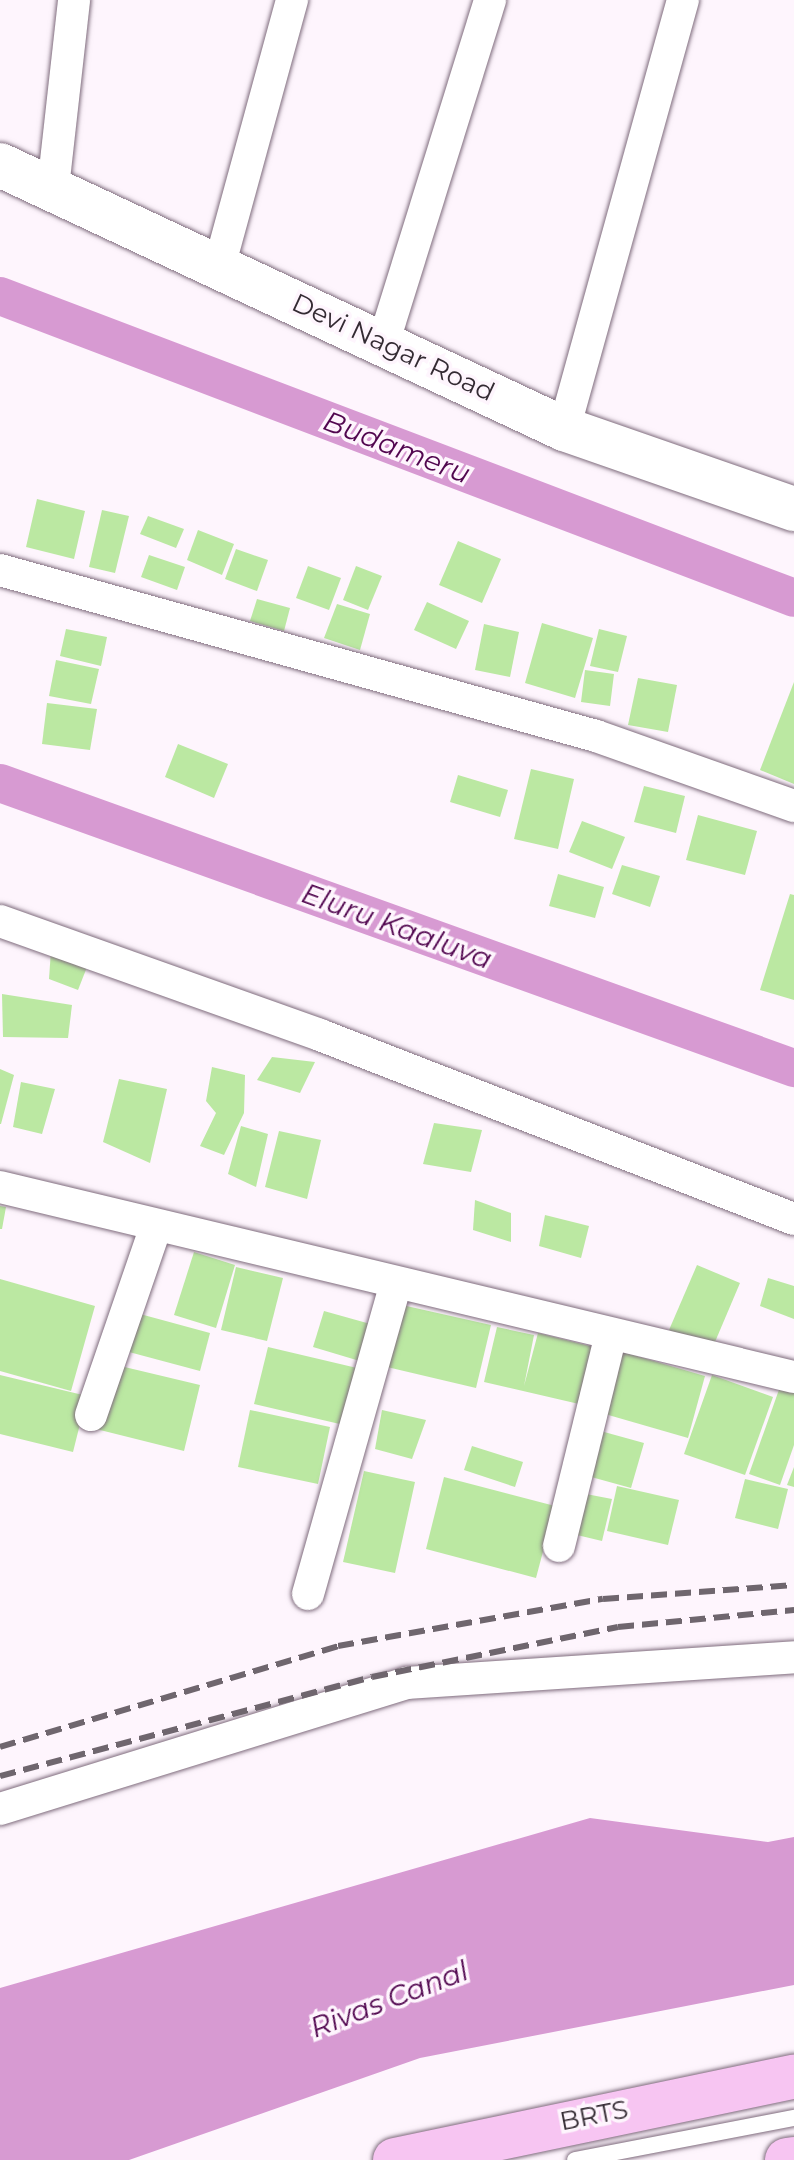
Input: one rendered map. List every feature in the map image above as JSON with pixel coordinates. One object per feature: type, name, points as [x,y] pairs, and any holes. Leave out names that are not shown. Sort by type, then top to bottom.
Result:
[{"type":"main road","name":"BRTS","points":[[395,2160],[794,2077]]},
{"type":"main road","points":[[787,2160],[794,2159]]},
{"type":"street","points":[[53,188],[74,0]]},
{"type":"street","points":[[219,267],[292,0]]},
{"type":"street","points":[[383,344],[490,0]]},
{"type":"street","points":[[564,429],[683,0]]},
{"type":"street","name":"Devi Nagar Road","points":[[0,165],[564,429],[794,509]]},
{"type":"street","points":[[0,570],[596,736],[794,806]]},
{"type":"street","points":[[0,921],[320,1035],[794,1219]]},
{"type":"street","points":[[0,1187],[610,1338],[794,1377]]},
{"type":"street","points":[[91,1415],[156,1226]]},
{"type":"street","points":[[308,1594],[395,1286]]},
{"type":"street","points":[[559,1546],[610,1338]]},
{"type":"street","points":[[0,1809],[407,1683],[794,1657]]},
{"type":"lane","name":"BRTS","points":[[575,2160],[794,2118]]},
{"type":"water","name":"Rivas Canal","points":[[590,1818],[768,1842],[794,1837],[794,1985],[420,2058],[129,2160],[0,2160],[0,1988]]},
{"type":"building","points":[[37,499],[85,511],[74,559],[26,547]]},
{"type":"building","points":[[102,510],[129,516],[115,573],[89,567]]},
{"type":"building","points":[[148,516],[184,529],[176,548],[140,534]]},
{"type":"building","points":[[198,530],[234,544],[222,575],[187,560]]},
{"type":"building","points":[[458,541],[501,559],[482,603],[439,585]]},
{"type":"building","points":[[236,549],[268,560],[257,591],[225,579]]},
{"type":"building","points":[[149,555],[185,567],[177,590],[141,577]]},
{"type":"building","points":[[308,566],[341,578],[329,610],[296,598]]},
{"type":"building","points":[[356,566],[382,576],[368,610],[343,600]]},
{"type":"building","points":[[257,599],[290,608],[284,631],[250,621]]},
{"type":"building","points":[[427,602],[469,621],[456,649],[414,630]]},
{"type":"building","points":[[337,604],[370,614],[360,650],[324,638]]},
{"type":"building","points":[[542,623],[593,638],[575,698],[525,683]]},
{"type":"building","points":[[484,624],[519,632],[510,677],[475,670]]},
{"type":"building","points":[[66,629],[107,637],[101,666],[60,656]]},
{"type":"building","points":[[599,629],[627,636],[618,672],[590,666]]},
{"type":"building","points":[[56,660],[99,669],[91,704],[49,696]]},
{"type":"building","points":[[585,670],[614,674],[610,706],[581,702]]},
{"type":"building","points":[[638,678],[677,685],[668,732],[628,725]]},
{"type":"building","points":[[794,682],[794,784],[760,770]]},
{"type":"building","points":[[47,703],[97,709],[90,750],[42,744]]},
{"type":"building","points":[[178,744],[228,764],[214,798],[165,777]]},
{"type":"building","points":[[531,769],[574,779],[558,849],[514,839]]},
{"type":"building","points":[[458,775],[508,790],[500,817],[450,802]]},
{"type":"building","points":[[644,786],[685,796],[676,833],[634,822]]},
{"type":"building","points":[[698,815],[757,831],[745,875],[686,860]]},
{"type":"building","points":[[582,821],[625,837],[612,869],[569,852]]},
{"type":"building","points":[[622,865],[660,876],[650,907],[612,894]]},
{"type":"building","points":[[558,874],[604,887],[595,918],[549,906]]},
{"type":"building","points":[[790,894],[794,895],[794,1000],[760,990]]},
{"type":"building","points":[[51,950],[89,962],[78,990],[49,979]]},
{"type":"building","points":[[2,994],[72,1005],[68,1038],[3,1037]]},
{"type":"building","points":[[272,1057],[315,1062],[300,1093],[257,1080]]},
{"type":"building","points":[[212,1067],[245,1075],[244,1113],[224,1155],[200,1146],[216,1113],[206,1101]]},
{"type":"building","points":[[0,1069],[14,1075],[1,1124],[0,1124]]},
{"type":"building","points":[[119,1079],[167,1089],[150,1163],[103,1142]]},
{"type":"building","points":[[21,1082],[55,1089],[42,1134],[13,1127]]},
{"type":"building","points":[[434,1123],[482,1130],[471,1172],[423,1164]]},
{"type":"building","points":[[241,1126],[268,1134],[256,1187],[228,1174]]},
{"type":"building","points":[[279,1131],[321,1140],[307,1199],[265,1187]]},
{"type":"building","points":[[475,1200],[511,1213],[511,1242],[473,1230]]},
{"type":"building","points":[[0,1206],[6,1207],[2,1229],[0,1229]]},
{"type":"building","points":[[545,1215],[589,1226],[581,1258],[539,1246]]},
{"type":"building","points":[[194,1252],[235,1265],[216,1328],[174,1315]]},
{"type":"building","points":[[697,1265],[740,1283],[712,1349],[669,1330]]},
{"type":"building","points":[[236,1267],[283,1278],[267,1341],[221,1330]]},
{"type":"building","points":[[768,1278],[794,1286],[794,1319],[760,1306]]},
{"type":"building","points":[[0,1279],[95,1306],[71,1391],[0,1371]]},
{"type":"building","points":[[402,1305],[491,1325],[476,1388],[387,1367]]},
{"type":"building","points":[[324,1311],[374,1325],[363,1362],[313,1347]]},
{"type":"building","points":[[140,1314],[210,1333],[200,1371],[129,1352]]},
{"type":"building","points":[[497,1327],[534,1335],[524,1386],[538,1333],[594,1347],[579,1404],[484,1382]]},
{"type":"building","points":[[268,1347],[357,1368],[344,1425],[254,1404]]},
{"type":"building","points":[[616,1350],[705,1376],[688,1438],[598,1412]]},
{"type":"building","points":[[112,1364],[200,1385],[184,1451],[96,1429]]},
{"type":"building","points":[[0,1375],[87,1396],[73,1452],[0,1434]]},
{"type":"building","points":[[712,1375],[773,1397],[745,1475],[684,1454]]},
{"type":"building","points":[[781,1384],[794,1388],[794,1445],[780,1485],[749,1474]]},
{"type":"building","points":[[250,1410],[330,1427],[318,1484],[238,1467]]},
{"type":"building","points":[[382,1410],[426,1420],[412,1459],[375,1449]]},
{"type":"building","points":[[597,1430],[644,1443],[631,1488],[584,1475]]},
{"type":"building","points":[[472,1446],[523,1462],[515,1487],[464,1470]]},
{"type":"building","points":[[794,1467],[794,1487],[787,1485]]},
{"type":"building","points":[[364,1471],[415,1482],[395,1573],[343,1562]]},
{"type":"building","points":[[444,1477],[555,1506],[536,1578],[426,1549]]},
{"type":"building","points":[[745,1479],[788,1489],[778,1529],[735,1518]]},
{"type":"building","points":[[617,1486],[679,1500],[668,1545],[607,1531]]},
{"type":"building","points":[[586,1494],[612,1499],[602,1541],[577,1535]]},
{"type":"waterway","name":"Budameru","points":[[0,296],[794,598]]},
{"type":"waterway","name":"Eluru Kaaluva","points":[[0,783],[794,1068]]},
{"type":"railway","points":[[0,1747],[338,1646],[603,1599],[794,1585]]},
{"type":"railway","points":[[0,1776],[372,1677],[618,1627],[794,1610]]}]
